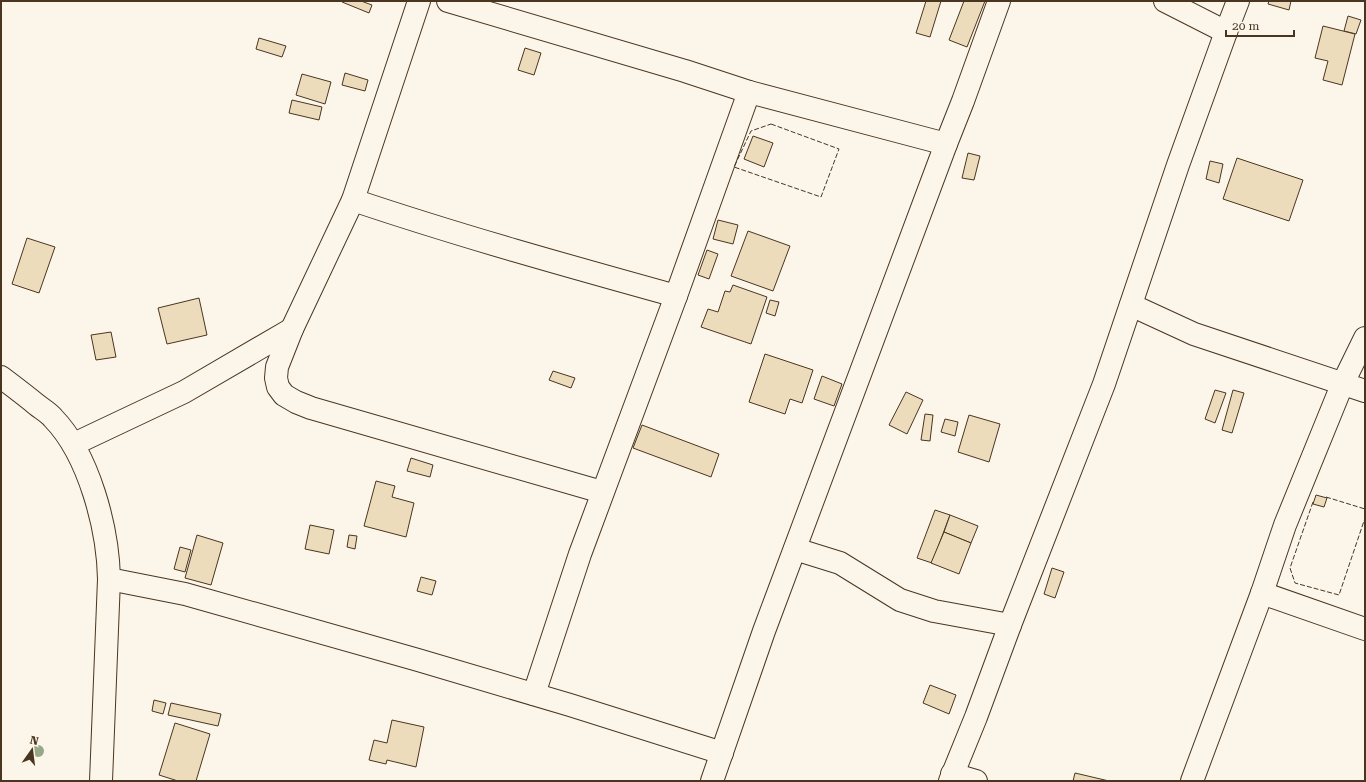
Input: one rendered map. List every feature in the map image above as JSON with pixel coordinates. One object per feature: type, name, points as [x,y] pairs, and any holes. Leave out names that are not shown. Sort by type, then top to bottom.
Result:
[{"type":"street","points":[[419,1],[353,200],[292,329],[277,367],[276,378],[278,387],[284,395],[296,402],[326,412],[602,492]]},
{"type":"street","points":[[448,1],[685,71],[749,92],[946,144]]},
{"type":"street","points":[[712,781],[764,631],[963,101],[999,1]]},
{"type":"street","points":[[1165,1],[1226,32]]},
{"type":"street","points":[[976,781],[951,777],[976,717],[1010,625],[1104,384],[1180,158],[1238,1]]},
{"type":"street","points":[[534,694],[602,492],[676,296],[749,92]]},
{"type":"street","points":[[353,200],[463,235],[676,296]]},
{"type":"street","points":[[1131,305],[1194,334],[1342,385],[1365,391]]},
{"type":"street","points":[[74,444],[184,392],[292,329]]},
{"type":"street","points":[[1192,781],[1262,593],[1285,525],[1342,385],[1365,338]]},
{"type":"street","points":[[1,376],[53,418],[74,444],[96,500],[104,532],[109,562],[109,579],[101,781]]},
{"type":"street","points":[[795,549],[840,563],[900,600],[934,611],[1010,625]]},
{"type":"street","points":[[109,579],[185,594],[534,694],[722,753]]},
{"type":"street","points":[[1262,593],[1365,629]]},
{"type":"building","points":[[342,1],[361,1],[372,5],[369,13]]},
{"type":"building","points":[[926,1],[941,1],[930,37],[916,33]]},
{"type":"building","points":[[964,1],[985,1],[967,47],[949,40]]},
{"type":"building","points":[[1269,1],[1291,1],[1289,10],[1268,4]]},
{"type":"building","points":[[1348,16],[1361,20],[1356,34],[1344,31]]},
{"type":"building","points":[[1323,26],[1355,34],[1342,85],[1323,80],[1328,61],[1315,58]]},
{"type":"building","points":[[259,38],[286,46],[282,57],[256,49]]},
{"type":"building","points":[[525,48],[541,53],[534,75],[518,70]]},
{"type":"building","points":[[345,73],[368,80],[365,91],[342,85]]},
{"type":"building","points":[[302,74],[331,82],[325,104],[296,95]]},
{"type":"building","points":[[292,100],[322,107],[319,120],[289,113]]},
{"type":"building","points":[[753,136],[773,143],[764,167],[744,159]]},
{"type":"building","points":[[968,153],[980,156],[974,180],[962,178]]},
{"type":"building","points":[[1237,158],[1303,180],[1289,221],[1223,199]]},
{"type":"building","points":[[1210,161],[1223,164],[1219,183],[1206,179]]},
{"type":"building","points":[[718,220],[738,225],[733,244],[713,239]]},
{"type":"building","points":[[748,231],[790,246],[773,291],[731,276]]},
{"type":"building","points":[[27,238],[55,247],[39,293],[12,284]]},
{"type":"building","points":[[707,250],[718,254],[709,279],[698,275]]},
{"type":"building","points":[[733,285],[767,297],[751,344],[701,327],[708,309],[718,312],[725,291],[730,292]]},
{"type":"building","points":[[199,298],[207,335],[167,344],[158,308]]},
{"type":"building","points":[[770,300],[779,302],[775,316],[766,313]]},
{"type":"building","points":[[111,332],[116,357],[96,360],[91,335]]},
{"type":"building","points":[[765,354],[813,370],[802,403],[790,399],[785,414],[749,402]]},
{"type":"building","points":[[553,371],[575,378],[571,388],[549,380]]},
{"type":"building","points":[[822,376],[842,384],[834,406],[814,399]]},
{"type":"building","points":[[1215,390],[1226,393],[1215,423],[1205,419]]},
{"type":"building","points":[[1233,390],[1244,393],[1232,433],[1222,430]]},
{"type":"building","points":[[906,392],[923,400],[907,434],[889,425]]},
{"type":"building","points":[[925,414],[933,415],[930,441],[921,440]]},
{"type":"building","points":[[969,415],[1000,424],[989,462],[958,452]]},
{"type":"building","points":[[945,419],[958,422],[955,436],[941,432]]},
{"type":"building","points":[[642,425],[719,454],[711,477],[633,448]]},
{"type":"building","points":[[411,458],[433,465],[430,477],[407,471]]},
{"type":"building","points":[[376,481],[395,486],[392,497],[414,503],[406,537],[364,526]]},
{"type":"building","points":[[1316,495],[1327,498],[1324,507],[1313,504]]},
{"type":"building","points":[[935,510],[950,515],[932,563],[917,558]]},
{"type":"building","points":[[950,515],[978,526],[971,543],[944,532]]},
{"type":"building","points":[[310,525],[334,530],[329,554],[305,549]]},
{"type":"building","points":[[944,532],[971,543],[959,574],[931,563]]},
{"type":"building","points":[[197,535],[223,543],[211,585],[185,578]]},
{"type":"building","points":[[349,535],[357,536],[355,549],[347,547]]},
{"type":"building","points":[[180,547],[191,550],[185,572],[174,569]]},
{"type":"building","points":[[1052,568],[1064,572],[1055,598],[1044,594]]},
{"type":"building","points":[[421,577],[436,581],[432,595],[417,591]]},
{"type":"building","points":[[930,685],[956,695],[949,714],[923,703]]},
{"type":"building","points":[[154,700],[166,703],[163,714],[152,711]]},
{"type":"building","points":[[171,703],[221,714],[218,726],[168,715]]},
{"type":"building","points":[[392,720],[424,727],[416,767],[387,760],[386,764],[369,760],[374,740],[387,743]]},
{"type":"building","points":[[175,723],[210,734],[196,781],[178,781],[159,775]]},
{"type":"building","points":[[1075,773],[1109,781],[1073,781]]},
{"type":"fence","points":[[771,124],[839,149],[821,197],[734,167],[751,131],[771,124]]},
{"type":"fence","points":[[1326,497],[1365,509]]},
{"type":"fence","points":[[1313,502],[1290,568],[1295,583],[1339,595],[1365,518]]}]
